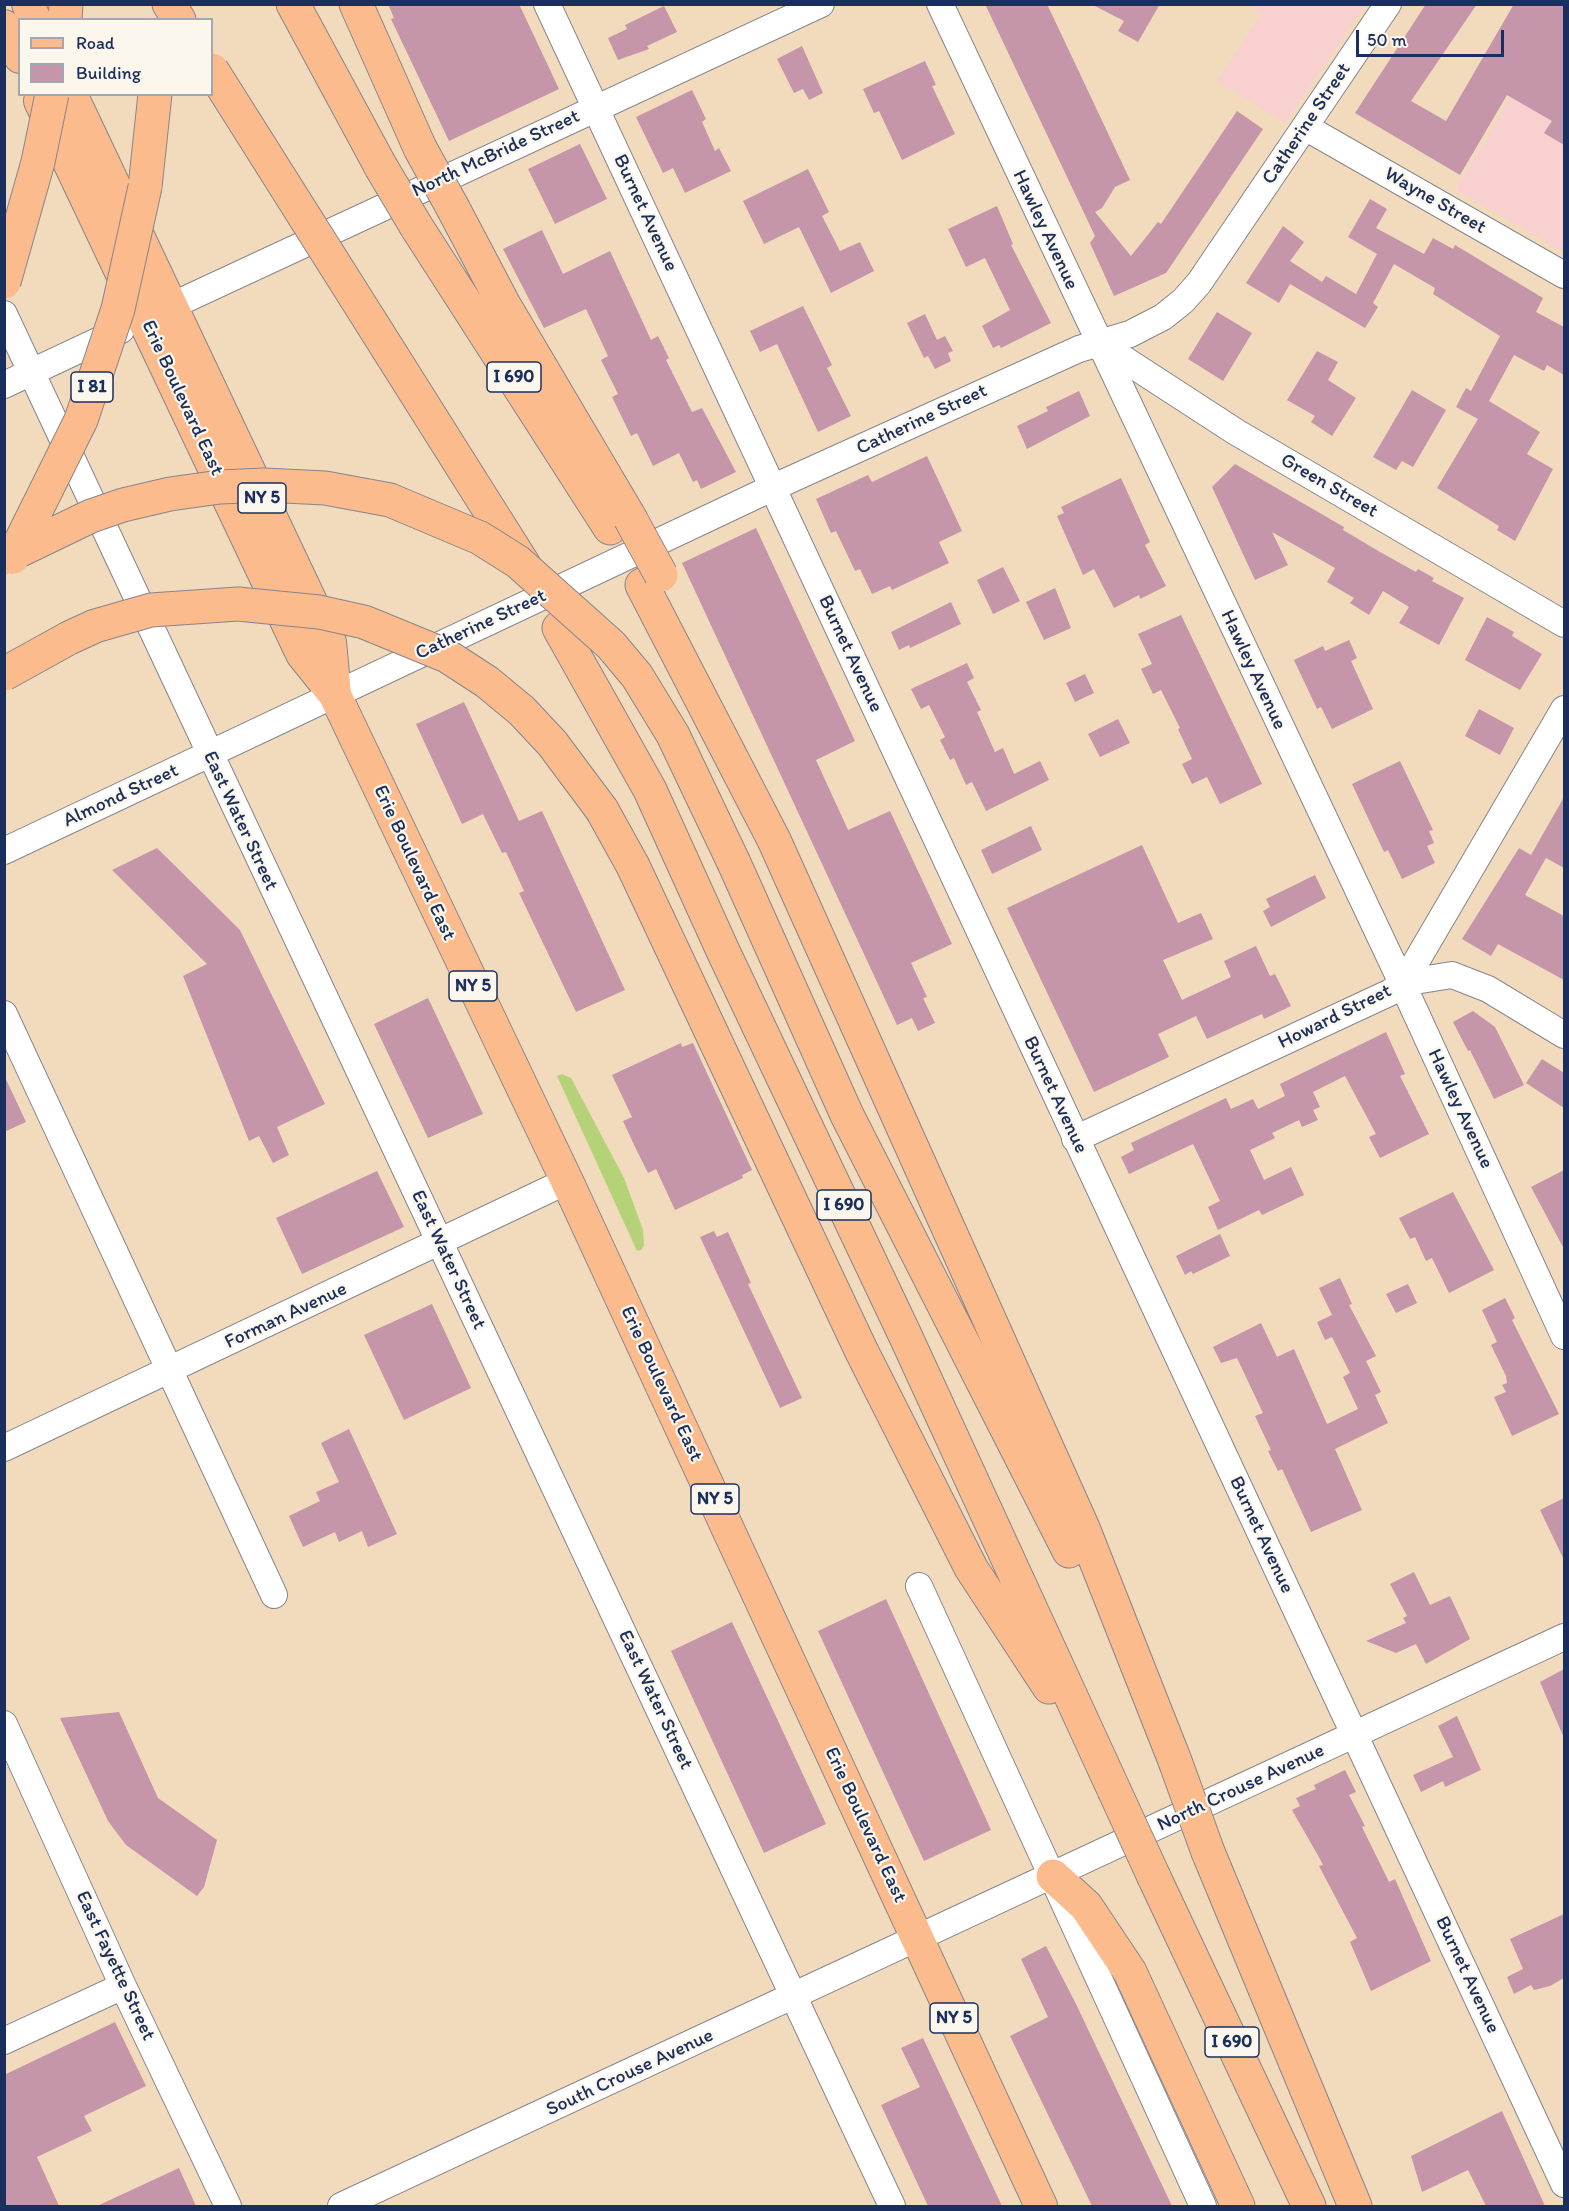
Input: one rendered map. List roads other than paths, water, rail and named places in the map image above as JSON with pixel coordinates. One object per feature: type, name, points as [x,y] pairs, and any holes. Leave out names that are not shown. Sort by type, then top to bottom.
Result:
[{"type":"highway","points":[[170,4],[178,18]]},
{"type":"highway","name":"I 690","points":[[293,4],[381,167],[416,226],[620,523],[652,580],[774,840],[1083,1528],[1175,1761],[1208,1852],[1355,2206]]},
{"type":"highway","points":[[356,4],[420,148],[620,523]]},
{"type":"highway","name":"I 690","points":[[213,72],[524,565],[650,790],[1309,2206]]},
{"type":"highway","points":[[38,162],[43,96]]},
{"type":"highway","points":[[4,282],[38,162],[52,96]]},
{"type":"highway","name":"I 81","points":[[4,574],[81,420],[118,309],[145,187],[155,96]]},
{"type":"highway","points":[[4,558],[92,516],[123,505],[170,494],[220,487],[264,485],[325,489],[390,500],[480,538],[518,562],[611,645],[637,676],[673,735],[735,863],[847,1115],[1043,1496],[1121,1660],[1175,1761]]},
{"type":"highway","points":[[4,675],[78,634],[151,610],[238,604],[319,612],[364,622],[447,656],[487,682],[522,711],[552,743],[602,810],[633,866],[695,1002],[861,1350],[971,1568],[1114,1790]]},
{"type":"highway","points":[[1053,1876],[1086,1906],[1130,1971],[1238,2206]]},
{"type":"main road","points":[[28,4],[34,18]]},
{"type":"main road","points":[[4,26],[18,53]]},
{"type":"main road","name":"Erie Boulevard East","points":[[38,96],[303,654],[334,695],[567,1181],[1041,2206]]},
{"type":"main road","name":"Erie Boulevard East","points":[[72,96],[330,642],[334,695]]},
{"type":"street","name":"Burnet Avenue","points":[[547,4],[1564,2184]]},
{"type":"street","name":"North McBride Street","points":[[4,385],[821,4]]},
{"type":"street","name":"Hawley Avenue","points":[[940,4],[1402,983],[1564,1336]]},
{"type":"street","name":"Catherine Street","points":[[334,695],[774,488],[1079,349],[1130,334],[1162,317],[1183,301],[1199,283],[1388,4]]},
{"type":"street","name":"Wayne Street","points":[[1305,127],[1564,275]]},
{"type":"street","name":"East Water Street","points":[[4,314],[892,2206]]},
{"type":"street","name":"Green Street","points":[[1098,343],[1236,432],[1564,624]]},
{"type":"street","name":"Almond Street","points":[[4,851],[334,695]]},
{"type":"street","name":"Howard Street","points":[[1075,1138],[1391,992],[1402,983],[1564,709]]},
{"type":"street","points":[[1402,983],[1452,975],[1488,989],[1564,1035]]},
{"type":"street","points":[[4,1014],[274,1595]]},
{"type":"street","name":"Forman Avenue","points":[[4,1448],[170,1372],[567,1181]]},
{"type":"street","points":[[919,1586],[1203,2206]]},
{"type":"street","name":"North Crouse Avenue","points":[[918,1938],[1564,1637]]},
{"type":"street","name":"East Fayette Street","points":[[4,1724],[123,1986],[228,2206]]},
{"type":"street","name":"South Crouse Avenue","points":[[341,2206],[918,1938]]},
{"type":"street","points":[[4,2042],[123,1986]]}]
